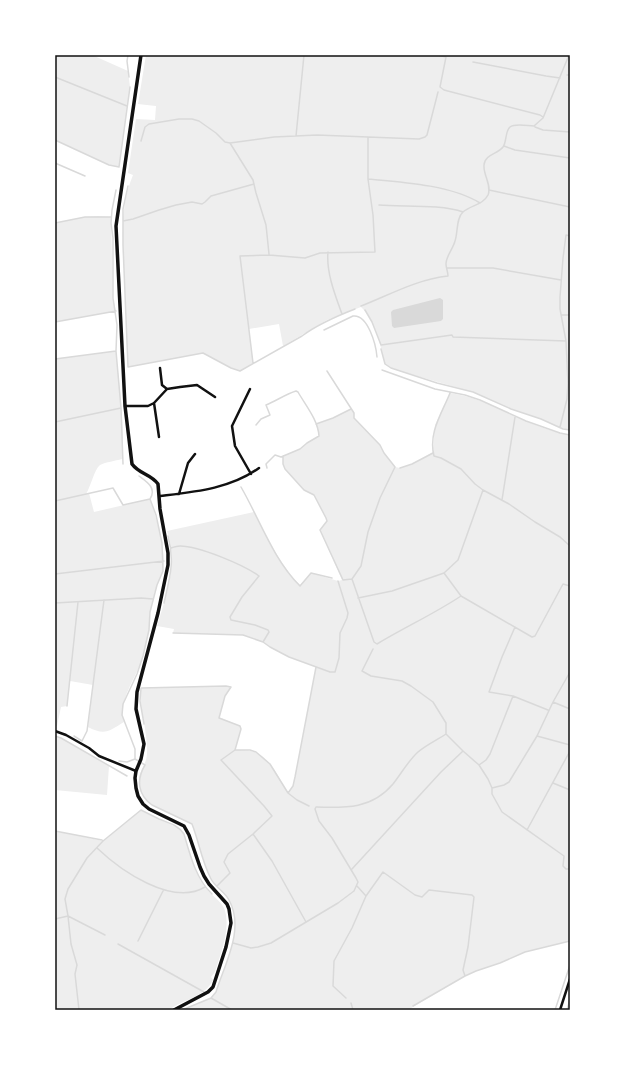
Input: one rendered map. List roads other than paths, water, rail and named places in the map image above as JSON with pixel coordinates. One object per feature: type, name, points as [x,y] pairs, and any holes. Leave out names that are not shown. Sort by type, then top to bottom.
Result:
[{"type":"main road","points":[[141,55],[116,226],[126,406],[132,464],[135,469],[155,480],[158,484],[160,509],[168,553],[168,565],[158,612],[137,692],[136,709],[144,744],[141,759],[136,771],[135,783],[138,796],[143,804],[184,826],[189,835],[204,876],[209,884],[227,904],[231,923],[229,935],[213,987],[208,992],[174,1010]]},
{"type":"street","points":[[160,368],[162,385],[167,389]]},
{"type":"street","points":[[126,406],[148,406],[154,404],[167,389],[197,385],[215,397]]},
{"type":"street","points":[[250,388],[232,426],[234,446],[251,474]]},
{"type":"street","points":[[154,404],[159,436]]},
{"type":"street","points":[[179,494],[188,464],[195,454]]},
{"type":"street","points":[[160,496],[212,488],[239,480],[259,468]]},
{"type":"street","points":[[55,731],[66,735],[89,748],[99,756],[136,771]]},
{"type":"street","points":[[560,1010],[570,979]]},
{"type":"waterway","points":[[128,55],[127,61],[129,77]]},
{"type":"waterway","points":[[296,136],[304,55]]},
{"type":"waterway","points":[[437,55],[446,57],[440,87],[444,90],[543,117]]},
{"type":"waterway","points":[[361,306],[426,280],[448,276],[446,261],[456,238],[459,218],[463,212],[483,201],[488,195],[489,188],[484,169],[485,161],[489,156],[503,147],[507,131],[510,127],[518,125],[534,126],[543,118],[569,55]]},
{"type":"waterway","points":[[473,62],[560,78]]},
{"type":"waterway","points":[[55,77],[127,106]]},
{"type":"waterway","points":[[55,140],[109,165],[119,167],[130,87]]},
{"type":"waterway","points":[[141,141],[145,127],[149,124],[179,119],[192,119],[199,121],[216,133],[225,142],[230,143],[274,137],[317,135],[419,139],[427,135],[438,92]]},
{"type":"waterway","points":[[535,127],[543,130],[570,132]]},
{"type":"waterway","points":[[253,363],[240,256],[269,255],[305,258],[320,253],[375,252],[373,215],[368,179],[368,137]]},
{"type":"waterway","points":[[230,143],[253,180],[266,225],[269,254]]},
{"type":"waterway","points":[[504,146],[515,150],[570,158]]},
{"type":"waterway","points":[[55,163],[85,176]]},
{"type":"waterway","points":[[368,179],[411,183],[441,188],[455,192],[480,203]]},
{"type":"waterway","points":[[123,221],[176,205],[192,202],[202,204],[211,196],[254,184]]},
{"type":"waterway","points":[[128,186],[123,209],[128,367],[203,353],[231,368],[240,371],[321,324],[355,309]]},
{"type":"waterway","points":[[116,190],[111,223],[113,238],[113,298],[117,325],[116,351],[121,408],[123,464]]},
{"type":"waterway","points":[[489,190],[570,207]]},
{"type":"waterway","points":[[379,205],[433,207],[454,209],[463,212]]},
{"type":"waterway","points":[[55,223],[85,217],[111,217]]},
{"type":"waterway","points":[[560,427],[567,399],[568,383],[566,341],[560,309],[560,297],[566,235],[570,236]]},
{"type":"waterway","points":[[328,252],[328,267],[342,314]]},
{"type":"waterway","points":[[447,268],[493,268],[561,280]]},
{"type":"waterway","points":[[365,310],[372,322],[381,345],[452,335],[453,337],[566,341]]},
{"type":"waterway","points":[[55,322],[116,311]]},
{"type":"waterway","points":[[562,315],[570,315]]},
{"type":"waterway","points":[[324,330],[353,316],[358,317],[363,320],[370,331],[377,357]]},
{"type":"waterway","points":[[381,349],[385,364],[391,368],[437,383],[473,392],[511,409],[541,419],[563,429],[570,430]]},
{"type":"waterway","points":[[55,359],[116,351]]},
{"type":"waterway","points":[[382,370],[435,389],[465,395],[480,400],[526,421],[570,435]]},
{"type":"waterway","points":[[283,456],[283,464],[285,469],[304,490],[314,495],[326,518],[327,521],[320,530],[343,580],[352,579],[361,566],[368,532],[380,498],[395,467],[384,453],[380,445],[354,418],[354,413],[327,371]]},
{"type":"waterway","points":[[256,425],[261,419],[270,415],[266,405],[296,391],[311,413],[318,430],[319,436],[300,449],[281,457],[275,455],[266,464],[267,468]]},
{"type":"waterway","points":[[450,393],[434,431],[434,456],[441,458],[461,469],[483,490],[509,504],[560,537],[570,546]]},
{"type":"waterway","points":[[55,422],[121,408]]},
{"type":"waterway","points":[[316,424],[351,409]]},
{"type":"waterway","points":[[502,500],[515,417]]},
{"type":"waterway","points":[[400,468],[412,464],[433,453]]},
{"type":"waterway","points":[[139,476],[152,488],[152,495],[150,499],[156,515],[162,543],[163,571],[157,585],[150,612],[149,630],[143,656],[137,674],[123,704],[122,715],[135,749],[135,759],[145,765],[140,776],[141,792],[147,801],[152,805],[192,824],[208,872],[213,882],[229,900],[235,923],[232,946],[216,992],[211,998],[182,1010]]},
{"type":"waterway","points":[[241,487],[274,552],[290,575],[300,586],[311,573],[332,578]]},
{"type":"waterway","points":[[55,501],[113,488],[123,505],[150,499]]},
{"type":"waterway","points":[[358,598],[392,591],[444,573],[458,560],[483,490]]},
{"type":"waterway","points":[[164,603],[171,569],[171,553],[168,536]]},
{"type":"waterway","points":[[171,548],[179,546],[198,549],[232,562],[259,576],[242,597],[230,617],[231,620],[255,625],[268,630],[269,632],[263,642]]},
{"type":"waterway","points":[[55,574],[164,561]]},
{"type":"waterway","points":[[444,573],[461,596],[532,637],[535,636],[563,584],[570,586]]},
{"type":"waterway","points":[[352,579],[374,642],[377,644],[461,596]]},
{"type":"waterway","points":[[173,633],[243,635],[263,642],[289,657],[330,672],[335,672],[339,658],[340,633],[348,613],[338,581]]},
{"type":"waterway","points":[[55,603],[141,598],[153,599]]},
{"type":"waterway","points":[[74,736],[82,741],[87,731],[104,600]]},
{"type":"waterway","points":[[67,706],[78,602]]},
{"type":"waterway","points":[[515,627],[489,692],[513,696],[548,710]]},
{"type":"waterway","points":[[373,649],[362,671],[371,676],[402,681],[433,702],[446,723],[446,734],[479,765],[488,779],[492,788],[492,794],[502,812],[564,856],[563,866],[566,869],[570,869]]},
{"type":"waterway","points":[[288,793],[293,786],[316,667]]},
{"type":"waterway","points":[[492,788],[509,782],[537,736],[553,702],[570,672]]},
{"type":"waterway","points":[[144,724],[140,701],[141,688],[231,687],[225,696],[219,718],[240,726],[241,729],[235,750]]},
{"type":"waterway","points":[[479,765],[486,760],[490,754],[513,696]]},
{"type":"waterway","points":[[553,702],[570,709]]},
{"type":"waterway","points":[[233,943],[251,948],[271,943],[338,903],[354,891],[358,882],[332,838],[319,821],[315,809],[316,807],[348,807],[367,803],[376,798],[393,784],[418,752],[446,734]]},
{"type":"waterway","points":[[55,736],[127,776]]},
{"type":"waterway","points":[[537,736],[570,745]]},
{"type":"waterway","points":[[217,886],[230,873],[224,862],[228,854],[253,834],[272,816],[221,760],[235,750],[250,750],[256,752],[270,764],[288,793],[297,800],[309,806]]},
{"type":"waterway","points":[[352,869],[441,772],[463,751]]},
{"type":"waterway","points":[[527,830],[570,751]]},
{"type":"waterway","points":[[119,761],[127,762],[135,759]]},
{"type":"waterway","points":[[553,783],[570,790]]},
{"type":"waterway","points":[[79,1010],[75,974],[77,965],[71,944],[65,899],[68,889],[87,858],[103,841],[141,810],[173,825],[179,828],[184,834],[191,858],[198,874],[206,888],[212,894]]},
{"type":"waterway","points":[[55,831],[102,840]]},
{"type":"waterway","points":[[253,834],[272,861],[306,922]]},
{"type":"waterway","points":[[97,848],[107,857],[133,875],[162,889],[177,892],[192,892],[205,887]]},
{"type":"waterway","points":[[346,998],[333,986],[334,961],[352,928],[366,896],[383,872],[415,895],[422,897],[429,890],[472,895],[474,897],[468,947],[463,970],[465,976]]},
{"type":"waterway","points":[[357,886],[366,896]]},
{"type":"waterway","points":[[138,941],[163,891]]},
{"type":"waterway","points":[[55,919],[68,916],[105,935]]},
{"type":"waterway","points":[[413,1006],[476,971],[500,963],[525,952],[570,941]]},
{"type":"waterway","points":[[118,944],[204,992]]},
{"type":"waterway","points":[[555,1010],[570,965]]},
{"type":"waterway","points":[[211,998],[232,1010]]},
{"type":"waterway","points":[[567,1010],[570,999]]},
{"type":"waterway","points":[[351,1003],[353,1010]]}]
